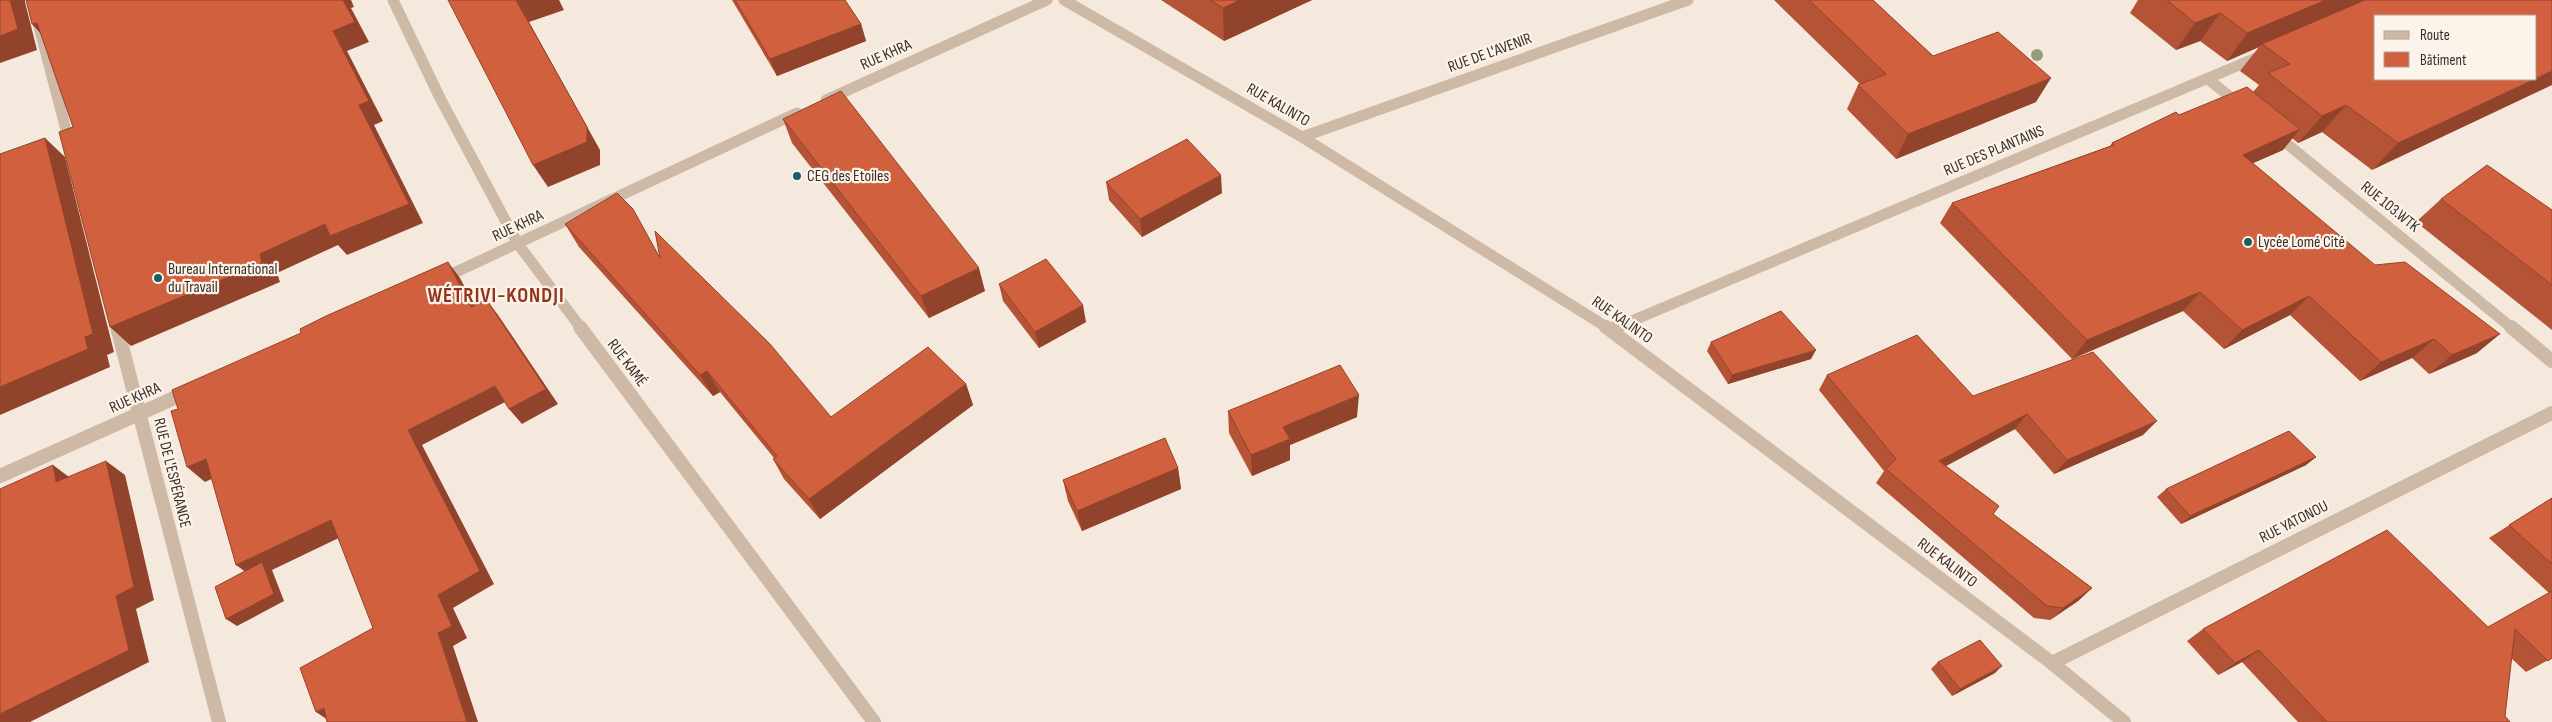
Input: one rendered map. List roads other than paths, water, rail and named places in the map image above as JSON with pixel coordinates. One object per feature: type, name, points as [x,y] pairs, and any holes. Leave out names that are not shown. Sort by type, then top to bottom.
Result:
[{"type":"street","points":[[32,0],[72,154]]},
{"type":"street","name":"RUE KAMÉ","points":[[393,0],[440,98],[518,244],[874,722]]},
{"type":"street","name":"RUE KHRA","points":[[432,283],[812,106],[1047,0]]},
{"type":"street","name":"RUE KALINTO","points":[[1064,0],[1302,137],[1611,330],[2052,663],[2124,722]]},
{"type":"street","name":"RUE DE L'AVENIR","points":[[1302,137],[1688,0]]},
{"type":"street","name":"RUE DES PLANTAINS","points":[[1611,330],[2271,51]]},
{"type":"street","points":[[2208,79],[2246,110]]},
{"type":"street","name":"RUE 103.WTK","points":[[2269,129],[2552,361]]},
{"type":"street","name":"RUE DE L'ESPÉRANCE","points":[[112,307],[220,722]]},
{"type":"street","name":"RUE KHRA","points":[[0,476],[200,387]]},
{"type":"street","name":"RUE YATONOU","points":[[2052,663],[2552,413]]},
{"type":"place","name":"CEG des Etoiles","points":[[797,176]]},
{"type":"place","name":"Lycée Lomé Cité","points":[[2248,242]]},
{"type":"place","name":"Bureau International du Travail","points":[[158,278]]},
{"type":"district","name":"WÉTRIVI-KONDJI","points":[[496,295]]}]
